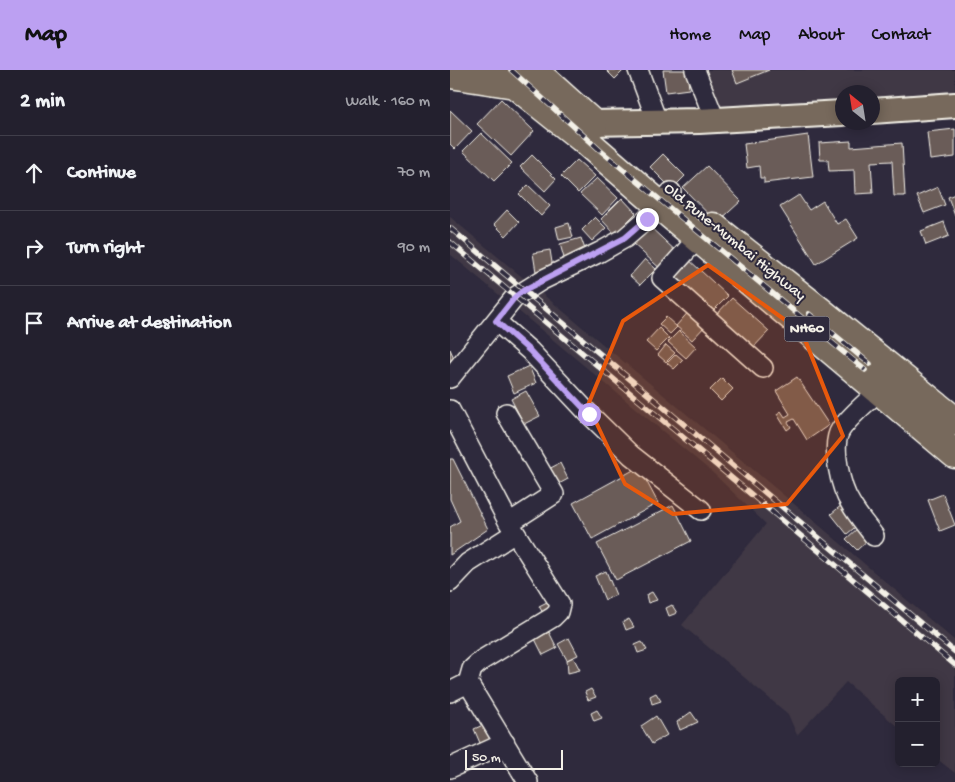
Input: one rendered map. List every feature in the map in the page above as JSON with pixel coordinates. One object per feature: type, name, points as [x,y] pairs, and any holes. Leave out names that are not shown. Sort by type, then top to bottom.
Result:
[{"type":"highway","points":[[450,74],[521,76]]},
{"type":"highway","name":"NH60","points":[[521,76],[664,198],[698,238],[955,454]]},
{"type":"highway","name":"Old Pune-Mumbai Highway","points":[[664,198],[824,314],[955,421]]},
{"type":"main road","points":[[880,110],[955,105]]},
{"type":"main road","points":[[584,129],[656,120],[715,120],[835,112]]},
{"type":"street","points":[[638,70],[656,120]]},
{"type":"street","points":[[695,70],[715,120]]},
{"type":"street","points":[[450,378],[515,297],[542,280],[625,238],[647,219],[664,198]]},
{"type":"street","points":[[698,238],[662,278],[763,368]]},
{"type":"street","points":[[496,321],[530,351],[589,414],[632,455],[700,510]]},
{"type":"street","points":[[874,536],[850,504],[844,489],[837,458],[837,443],[840,431],[846,422],[880,390]]},
{"type":"street","points":[[450,410],[512,528],[560,604],[558,612],[552,617],[482,660],[472,669],[468,683],[450,692]]},
{"type":"street","points":[[450,582],[468,562],[554,494],[506,413]]},
{"type":"street","points":[[468,683],[528,782]]},
{"type":"street","points":[[450,768],[505,743]]},
{"type":"highlighted area","points":[[708,265],[802,332],[843,436],[787,504],[673,514],[625,484],[588,405],[623,321]]},
{"type":"shaded area","points":[[697,70],[955,70],[955,93],[880,98],[880,85],[835,85],[835,100],[711,109]]},
{"type":"shaded area","points":[[450,217],[955,641],[955,773],[940,761],[940,677],[895,677],[895,725],[846,682],[797,735],[788,714],[682,625],[766,524],[713,473],[450,254]]},
{"type":"building","points":[[606,70],[624,70],[615,79]]},
{"type":"building","points":[[663,70],[687,70],[689,89],[666,92]]},
{"type":"building","points":[[732,70],[769,70],[737,83]]},
{"type":"building","points":[[501,99],[534,131],[511,156],[477,124]]},
{"type":"building","points":[[450,110],[472,131],[455,149],[450,144]]},
{"type":"building","points":[[955,129],[955,157],[930,160],[927,132]]},
{"type":"building","points":[[481,133],[512,163],[494,181],[463,151]]},
{"type":"building","points":[[808,135],[813,177],[764,183],[764,178],[760,178],[759,166],[747,168],[744,144]]},
{"type":"building","points":[[851,141],[851,147],[902,143],[905,196],[894,196],[892,161],[871,162],[873,193],[855,194],[854,170],[829,171],[828,160],[820,160],[819,143]]},
{"type":"building","points":[[663,154],[685,176],[672,189],[650,167]]},
{"type":"building","points":[[532,155],[556,179],[545,191],[520,167]]},
{"type":"building","points":[[577,160],[595,176],[578,193],[561,176]]},
{"type":"building","points":[[707,166],[741,201],[717,223],[683,188]]},
{"type":"building","points":[[597,178],[618,198],[602,215],[580,194]]},
{"type":"building","points":[[528,185],[550,206],[541,216],[519,194]]},
{"type":"building","points":[[938,187],[945,205],[924,213],[917,196]]},
{"type":"building","points":[[955,194],[955,216],[948,197]]},
{"type":"building","points":[[799,195],[809,210],[823,201],[837,224],[846,219],[858,238],[816,264],[780,207]]},
{"type":"building","points":[[622,198],[636,213],[615,234],[601,219]]},
{"type":"building","points":[[507,210],[519,222],[506,236],[494,224]]},
{"type":"building","points":[[595,217],[606,228],[592,241],[582,230]]},
{"type":"building","points":[[944,222],[949,236],[926,245],[921,231]]},
{"type":"building","points":[[569,223],[573,237],[559,240],[556,227]]},
{"type":"building","points":[[647,224],[680,255],[664,272],[631,242]]},
{"type":"building","points":[[581,238],[586,252],[564,258],[560,244]]},
{"type":"building","points":[[550,250],[553,269],[536,272],[533,253]]},
{"type":"building","points":[[687,258],[728,296],[709,315],[669,278]]},
{"type":"building","points":[[645,259],[656,269],[640,285],[630,276]]},
{"type":"building","points":[[732,298],[769,331],[750,351],[713,318]]},
{"type":"building","points":[[691,309],[707,324],[692,340],[676,326]]},
{"type":"building","points":[[666,317],[677,327],[670,334],[659,324]]},
{"type":"building","points":[[659,328],[669,338],[656,351],[646,342]]},
{"type":"building","points":[[679,331],[696,347],[686,358],[668,342]]},
{"type":"building","points":[[666,345],[675,353],[666,362],[658,355]]},
{"type":"building","points":[[450,349],[455,360],[450,362]]},
{"type":"building","points":[[676,354],[683,360],[674,369],[667,363]]},
{"type":"building","points":[[529,366],[536,383],[514,393],[507,376]]},
{"type":"building","points":[[797,377],[829,425],[807,440],[794,419],[788,422],[791,427],[787,430],[777,414],[781,411],[785,417],[790,414],[776,391]]},
{"type":"building","points":[[722,378],[733,389],[721,401],[710,390]]},
{"type":"building","points":[[526,391],[540,416],[524,424],[511,399]]},
{"type":"building","points":[[450,459],[453,459],[488,529],[450,555],[450,527],[460,521],[450,499]]},
{"type":"building","points":[[560,463],[568,479],[555,486],[547,470]]},
{"type":"building","points":[[639,467],[658,503],[592,539],[573,503]]},
{"type":"building","points":[[943,494],[955,525],[940,531],[928,500]]},
{"type":"building","points":[[843,504],[859,524],[847,534],[831,514]]},
{"type":"building","points":[[673,505],[691,541],[616,580],[597,544]]},
{"type":"building","points":[[859,527],[870,538],[857,550],[846,539]]},
{"type":"building","points":[[606,571],[616,595],[605,600],[595,576]]},
{"type":"building","points":[[652,592],[657,600],[648,603],[646,595]]},
{"type":"building","points":[[553,599],[558,607],[544,615],[539,606]]},
{"type":"building","points":[[672,605],[677,613],[669,616],[666,608]]},
{"type":"building","points":[[629,619],[634,627],[626,630],[623,622]]},
{"type":"building","points":[[549,632],[557,648],[543,655],[535,639]]},
{"type":"building","points":[[569,638],[578,655],[567,660],[558,644]]},
{"type":"building","points":[[642,642],[647,650],[638,653],[635,645]]},
{"type":"building","points":[[573,657],[580,670],[568,673],[567,660]]},
{"type":"building","points":[[591,689],[596,697],[588,700],[585,692]]},
{"type":"building","points":[[656,693],[661,701],[652,704],[650,696]]},
{"type":"building","points":[[597,710],[602,718],[594,721],[591,713]]},
{"type":"building","points":[[691,712],[698,722],[680,730],[677,722]]},
{"type":"building","points":[[656,716],[667,735],[652,744],[641,726]]},
{"type":"building","points":[[490,722],[499,743],[483,750],[474,729]]},
{"type":"railway","points":[[511,70],[601,151],[865,370]]},
{"type":"railway","points":[[450,228],[955,652]]},
{"type":"railway","points":[[450,242],[955,665]]},
{"type":"railway","points":[[809,314],[870,364]]},
{"type":"route","points":[[589,414],[530,351],[496,321],[515,297],[524,290],[625,238],[647,219]]}]
